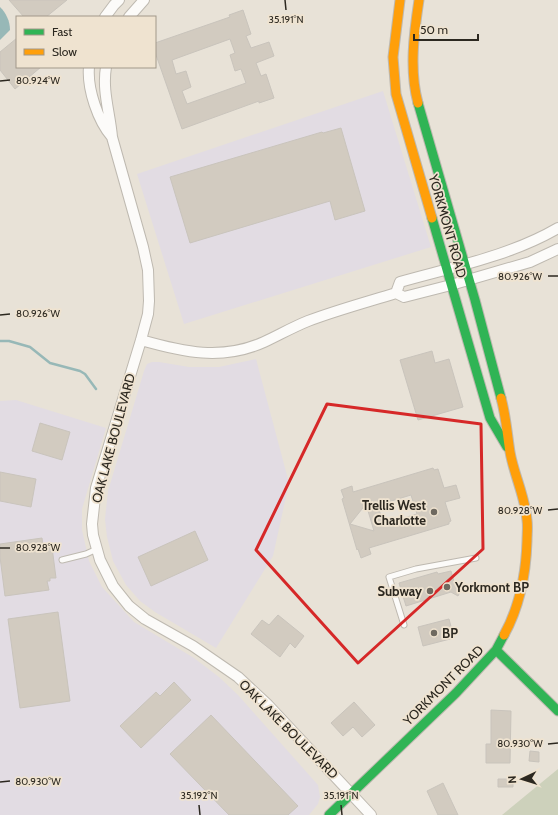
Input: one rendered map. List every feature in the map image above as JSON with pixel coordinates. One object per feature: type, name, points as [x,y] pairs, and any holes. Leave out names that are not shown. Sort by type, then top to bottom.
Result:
[{"type":"street","points":[[106,16],[119,0]]},
{"type":"street","points":[[130,16],[144,0]]},
{"type":"street","name":"YORKMONT ROAD","points":[[400,0],[393,57],[396,94],[490,418],[510,453]]},
{"type":"street","name":"YORKMONT ROAD","points":[[329,815],[452,696],[496,650],[511,622],[517,604],[526,565],[527,520],[520,486],[510,453],[506,413],[416,95],[413,69],[416,19],[419,0]]},
{"type":"street","name":"OAK LAKE BOULEVARD","points":[[89,68],[89,83],[101,122],[112,137]]},
{"type":"street","name":"OAK LAKE BOULEVARD","points":[[106,68],[105,94],[111,122],[112,137],[144,247],[148,270],[148,314],[96,488],[92,524],[97,549],[106,573],[113,586],[129,606],[145,619],[199,650],[238,677],[268,706],[352,794],[370,815]]},
{"type":"street","points":[[141,340],[176,350],[200,353],[221,352],[253,346],[310,321],[396,292],[400,282],[465,264],[522,245],[558,228]]},
{"type":"street","points":[[396,292],[404,297],[451,285],[530,262],[558,250]]},
{"type":"street","points":[[496,650],[558,711]]},
{"type":"lane","points":[[62,560],[86,554],[97,549]]},
{"type":"lane","points":[[404,625],[389,577],[416,569],[476,558]]},
{"type":"highlighted area","points":[[327,404],[481,424],[483,549],[358,663],[256,550]]},
{"type":"shaded area","points":[[383,91],[431,247],[184,324],[137,174]]},
{"type":"shaded area","points":[[256,359],[289,483],[273,556],[216,648],[155,612],[140,601],[126,585],[113,561],[107,537],[105,519],[108,491],[147,364],[159,362],[189,367],[219,367]]},
{"type":"shaded area","points":[[16,400],[106,428],[82,509],[82,530],[89,561],[102,587],[134,622],[194,658],[219,677],[238,695],[318,785],[320,797],[318,804],[309,815],[0,815],[0,401]]},
{"type":"green space","points":[[558,769],[558,815],[502,815]]},
{"type":"water","points":[[0,7],[7,17],[10,30],[0,40]]},
{"type":"building","points":[[9,0],[67,0],[47,16],[23,16]]},
{"type":"building","points":[[243,10],[251,34],[246,36],[251,48],[269,42],[274,56],[256,63],[261,76],[266,74],[274,98],[259,103],[259,101],[182,129],[156,55],[156,43],[230,17],[229,15]],"holes":[[[230,39],[235,53],[230,55],[235,71],[241,69],[246,83],[187,104],[182,91],[191,87],[186,71],[176,74],[172,60]]]},
{"type":"building","points":[[16,39],[16,68],[40,68],[15,89],[0,70],[0,52]]},
{"type":"building","points":[[341,128],[365,211],[335,220],[330,201],[190,243],[170,177],[322,132]]},
{"type":"building","points":[[432,351],[435,363],[449,359],[463,407],[418,420],[400,360]]},
{"type":"building","points":[[40,423],[70,432],[62,460],[32,451]]},
{"type":"building","name":"Trellis West Charlotte","points":[[433,468],[434,470],[438,469],[444,488],[456,485],[460,498],[445,502],[451,521],[449,524],[369,548],[371,554],[361,558],[358,549],[357,550],[342,499],[344,498],[341,490],[352,486],[353,492]],"holes":[[[411,495],[417,514],[383,524],[378,505]],[[366,504],[374,531],[350,524]]]},
{"type":"building","points":[[0,472],[36,479],[31,507],[0,501]]},
{"type":"building","points":[[195,531],[208,560],[151,586],[138,557]]},
{"type":"building","points":[[42,538],[43,547],[52,547],[56,578],[50,578],[50,581],[47,581],[49,590],[5,596],[0,557],[0,544]]},
{"type":"building","points":[[451,571],[455,585],[462,588],[458,596],[451,592],[406,606],[399,583],[437,572],[438,574]]},
{"type":"building","points":[[58,612],[70,701],[20,708],[8,619]]},
{"type":"building","points":[[278,615],[304,636],[295,648],[290,643],[280,657],[251,634],[262,620],[269,625]]},
{"type":"building","points":[[449,619],[454,638],[423,646],[418,627]]},
{"type":"building","points":[[174,682],[191,700],[141,748],[120,726],[156,692],[160,696]]},
{"type":"building","points":[[354,702],[375,725],[362,737],[353,727],[343,736],[331,723]]},
{"type":"building","points":[[491,710],[511,711],[510,763],[486,763],[486,744],[491,744]]},
{"type":"building","points":[[211,715],[298,806],[288,815],[229,815],[170,754]]},
{"type":"building","points":[[530,751],[539,752],[539,762],[529,761]]},
{"type":"building","points":[[498,779],[513,779],[513,787],[498,787]]},
{"type":"building","points":[[443,783],[458,815],[438,815],[427,791]]},
{"type":"waterway","points":[[0,341],[9,341],[30,347],[50,363],[80,371],[85,374],[96,389]]},
{"type":"traffic: fast","points":[[418,103],[475,300],[501,398]]},
{"type":"traffic: fast","points":[[432,218],[490,418],[507,447]]},
{"type":"traffic: fast","points":[[329,815],[456,693],[496,650],[504,635]]},
{"type":"traffic: fast","points":[[496,650],[558,711]]},
{"type":"traffic: slow","points":[[400,0],[393,57],[396,94],[432,218]]},
{"type":"traffic: slow","points":[[418,103],[415,90],[413,52],[419,0]]},
{"type":"traffic: slow","points":[[501,398],[510,452],[524,502],[527,525],[524,578],[514,613],[504,635]]},
{"type":"place","name":"Trellis West Charlotte","points":[[434,512]]},
{"type":"place","name":"Yorkmont BP","points":[[447,587]]},
{"type":"place","name":"Subway","points":[[430,591]]},
{"type":"place","name":"BP","points":[[434,633]]}]
